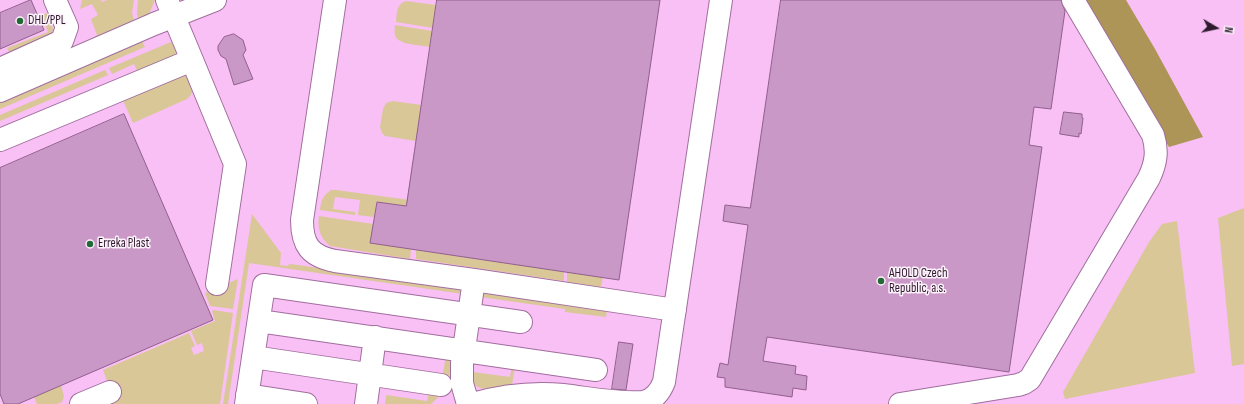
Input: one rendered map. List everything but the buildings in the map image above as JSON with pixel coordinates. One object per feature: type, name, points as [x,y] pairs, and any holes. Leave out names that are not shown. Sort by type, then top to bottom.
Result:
[{"type":"lane","points":[[0,69],[62,41],[67,28],[55,0]]},
{"type":"lane","points":[[0,91],[171,8],[216,0]]},
{"type":"lane","points":[[335,0],[302,220],[304,239],[309,248],[316,255],[324,259],[675,310]]},
{"type":"lane","points":[[472,404],[514,396],[540,394],[561,400],[631,403],[655,401],[664,382],[721,0]]},
{"type":"lane","points":[[900,404],[1018,385],[1030,379],[1155,166],[1156,143],[1151,130],[1073,0]]},
{"type":"lane","points":[[171,8],[235,164],[217,284]]},
{"type":"lane","points":[[0,140],[192,60]]},
{"type":"lane","points":[[468,404],[462,383],[464,350],[474,280]]},
{"type":"lane","points":[[306,404],[247,400],[264,285],[521,322]]},
{"type":"lane","points":[[259,321],[596,370]]},
{"type":"lane","points":[[366,404],[375,338]]},
{"type":"lane","points":[[253,357],[441,386]]},
{"type":"lane","points":[[81,404],[110,392]]},
{"type":"shaded area","points":[[82,0],[101,0],[102,2],[107,0],[134,0],[132,13],[135,25],[86,42],[97,35],[91,19],[98,15],[92,4],[80,9]]},
{"type":"shaded area","points":[[138,0],[155,0],[149,14],[140,22],[137,15]]},
{"type":"shaded area","points":[[1080,0],[1126,0],[1155,49],[1203,137],[1169,147]]},
{"type":"shaded area","points":[[406,1],[436,5],[433,28],[396,22],[400,4]]},
{"type":"shaded area","points":[[48,13],[53,29],[51,37],[11,56],[7,48],[48,32],[41,15]]},
{"type":"shaded area","points":[[395,25],[432,31],[430,47],[400,41],[395,35]]},
{"type":"shaded area","points":[[142,41],[145,47],[0,109],[0,102]]},
{"type":"shaded area","points":[[171,42],[176,49],[174,58],[139,75],[134,64],[112,74],[109,68]]},
{"type":"shaded area","points":[[105,70],[108,75],[0,121],[0,115]]},
{"type":"shaded area","points":[[184,74],[188,75],[194,89],[187,99],[133,123],[122,98]]},
{"type":"shaded area","points":[[393,101],[421,105],[416,141],[385,136],[382,133],[380,127],[383,109],[386,103]]},
{"type":"shaded area","points":[[331,190],[417,201],[416,208],[377,202],[374,217],[358,215],[360,200],[335,197],[333,209],[355,212],[355,215],[320,210],[323,198]]},
{"type":"shaded area","points":[[1244,208],[1244,364],[1232,366],[1218,218]]},
{"type":"shaded area","points":[[252,214],[281,253],[280,265],[298,265],[460,289],[463,294],[249,263],[228,404],[223,404]]},
{"type":"shaded area","points":[[319,216],[373,224],[411,249],[410,259],[330,246],[320,232],[318,224]]},
{"type":"shaded area","points":[[1177,221],[1195,373],[1065,399],[1063,392],[1149,242],[1162,224]]},
{"type":"shaded area","points":[[416,250],[564,271],[564,281],[416,259]]},
{"type":"shaded area","points":[[567,272],[603,277],[601,287],[567,282]]},
{"type":"shaded area","points":[[238,279],[233,309],[210,306],[205,293]]},
{"type":"shaded area","points":[[483,293],[607,310],[606,317],[565,312],[565,309],[487,298],[482,297]]},
{"type":"shaded area","points":[[213,310],[233,313],[220,404],[95,404],[113,396],[103,370],[189,333],[195,346],[191,348],[194,355],[204,351],[202,343],[197,345],[191,331],[215,321]]},
{"type":"shaded area","points":[[446,355],[452,356],[448,383],[442,393],[431,404],[385,404],[386,395],[427,401],[429,391],[440,392]]},
{"type":"shaded area","points":[[474,360],[473,372],[510,377],[512,365],[515,366],[512,385],[484,389],[475,385],[472,380],[471,361]]},
{"type":"shaded area","points":[[61,385],[64,396],[62,402],[57,404],[37,404],[34,397]]},
{"type":"place","name":"DHL/PPL","points":[[20,21]]},
{"type":"place","name":"Erreka Plast","points":[[90,244]]},
{"type":"place","name":"AHOLD Czech Republic, a.s.","points":[[881,281]]}]
